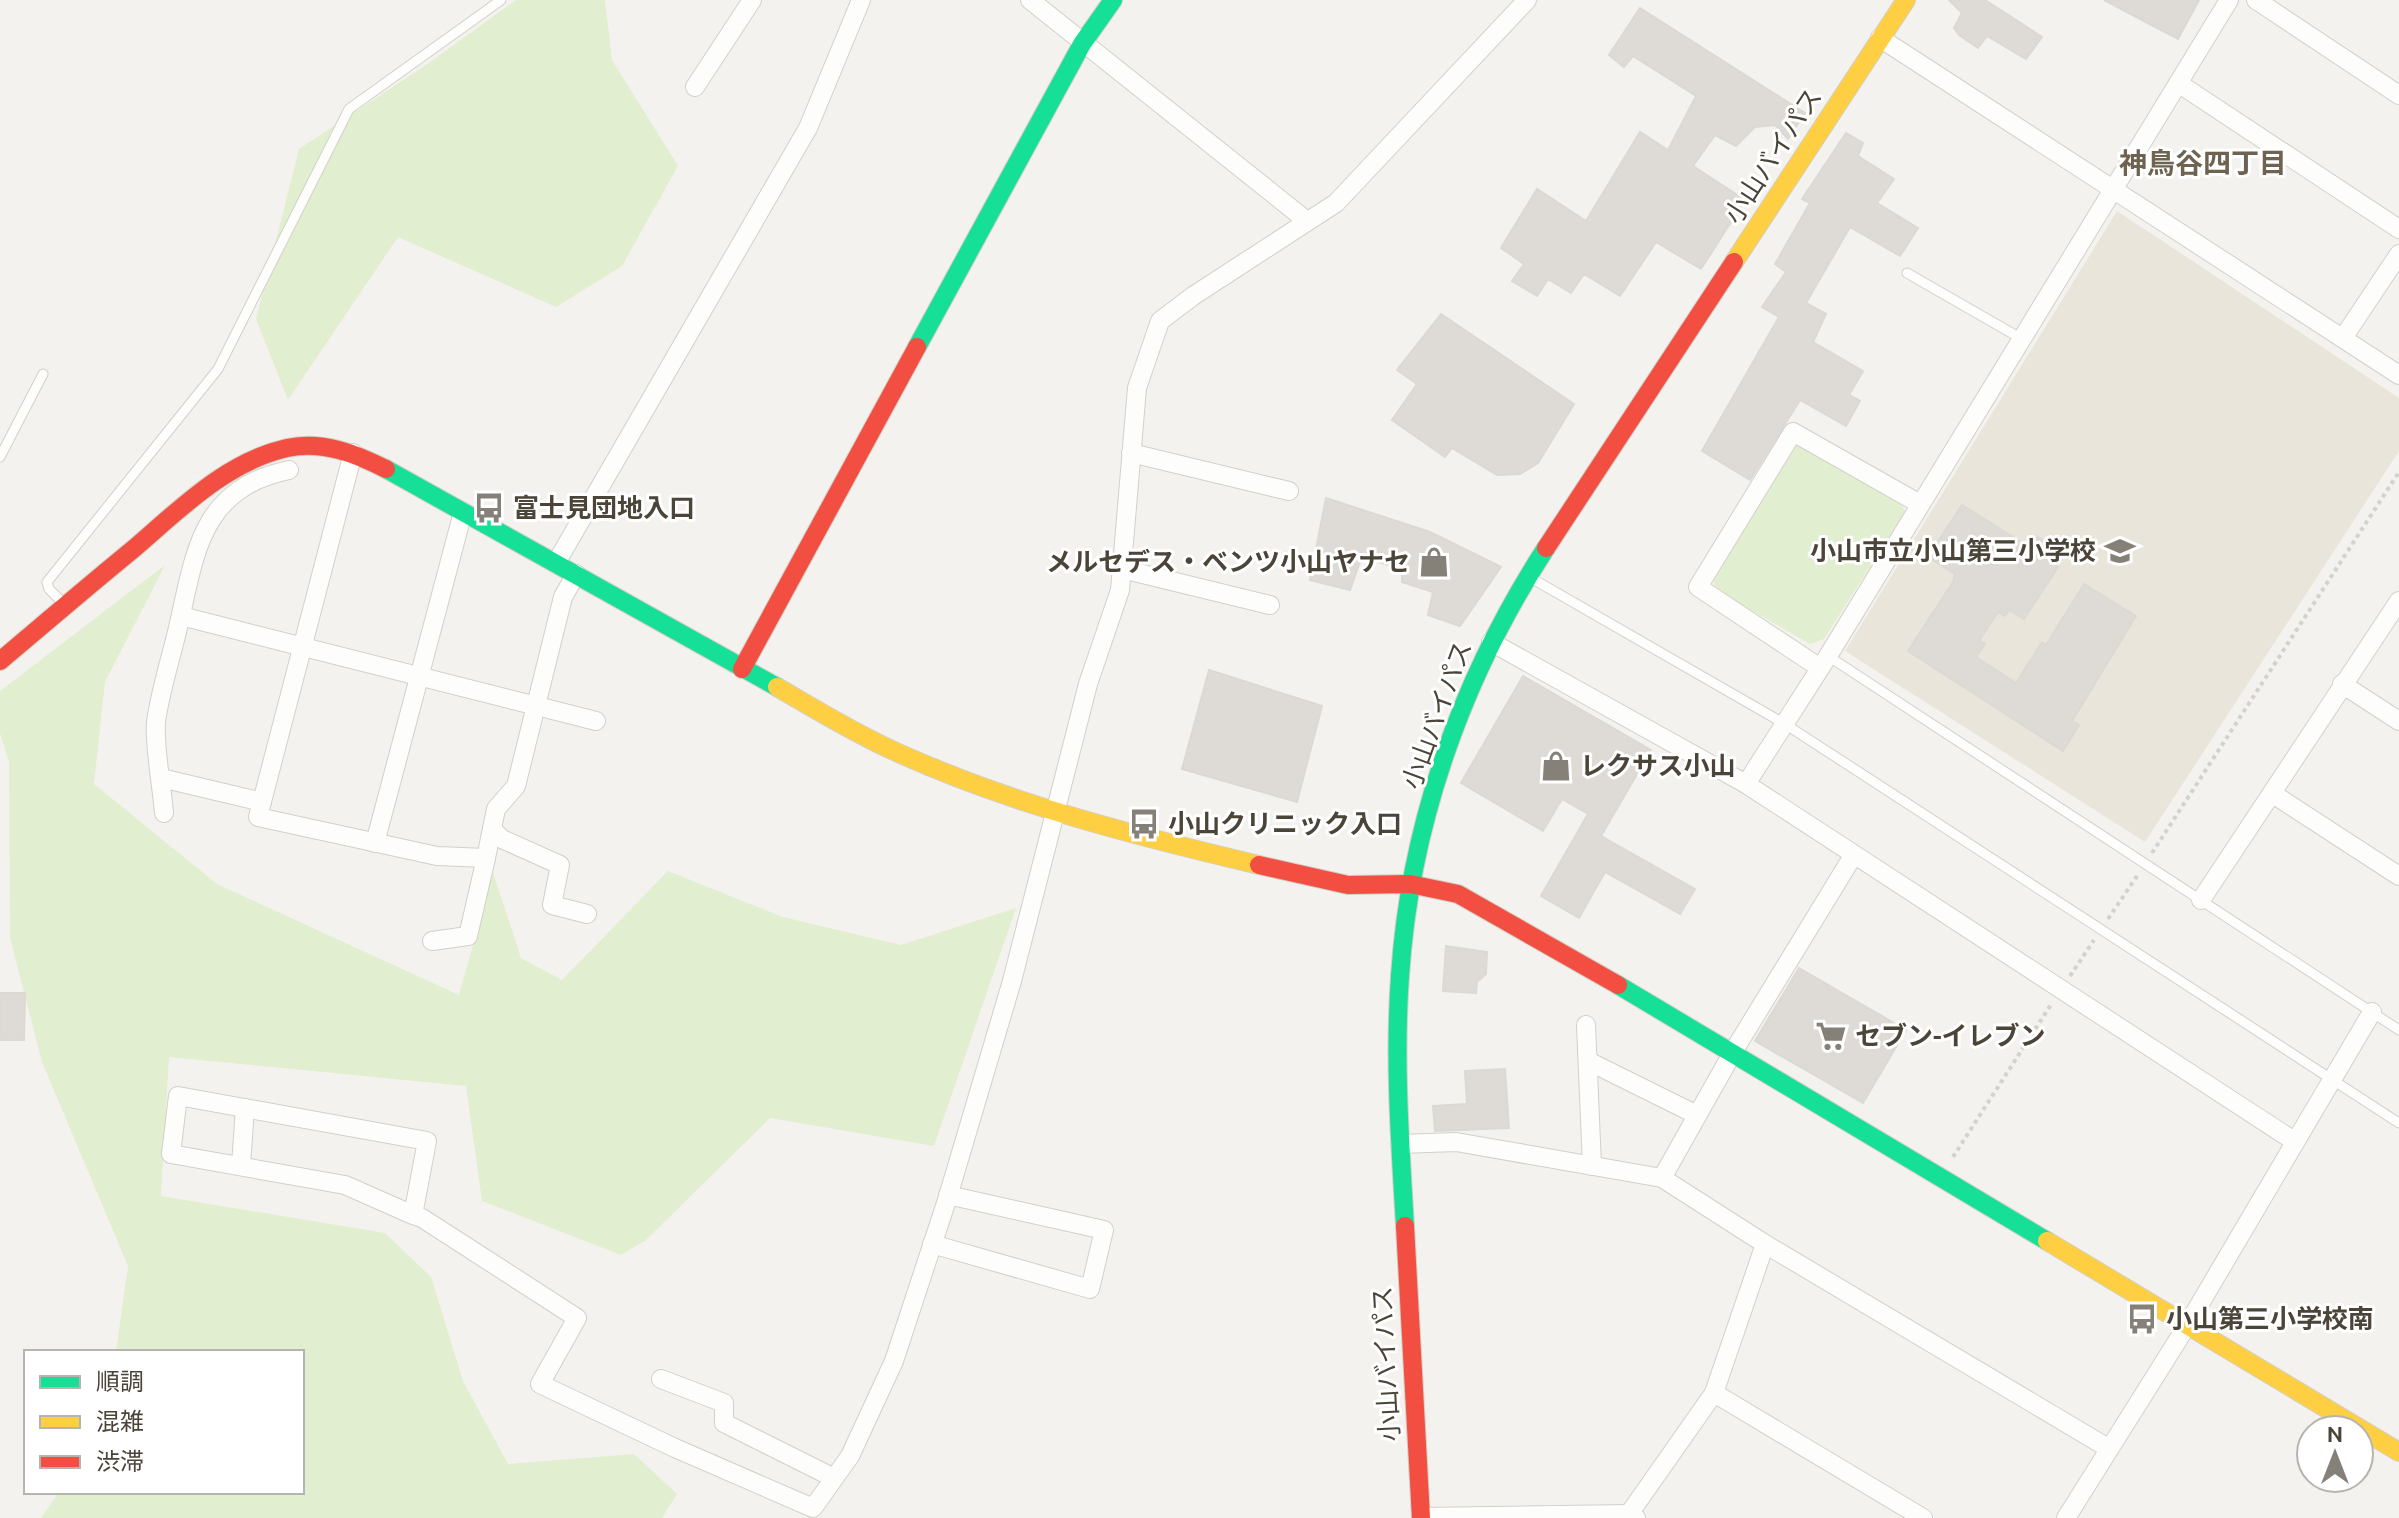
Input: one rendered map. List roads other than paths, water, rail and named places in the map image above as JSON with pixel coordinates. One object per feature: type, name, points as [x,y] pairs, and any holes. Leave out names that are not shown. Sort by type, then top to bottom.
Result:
[{"type":"main road","points":[[742,669],[1082,44],[1113,0]]},
{"type":"main road","name":"小山バイパス","points":[[1421,1517],[1400,1144],[1398,1003],[1403,939],[1412,884],[1434,791],[1455,726],[1491,642],[1528,576],[1906,0]]},
{"type":"main road","points":[[0,661],[206,487],[247,461],[289,447],[333,448],[353,453],[400,475],[895,752],[968,781],[1056,810],[1181,845],[1347,886],[1412,884],[1439,887],[1468,898],[1733,1052],[2399,1452]]},
{"type":"street","points":[[695,87],[752,0]]},
{"type":"street","points":[[556,563],[808,128],[861,0]]},
{"type":"street","points":[[1030,0],[1307,221]]},
{"type":"street","points":[[413,1215],[427,1141],[178,1096],[171,1154],[345,1185],[413,1215],[577,1318],[540,1384],[675,1448],[813,1508],[850,1456],[894,1361],[1012,981],[1088,684],[1120,590],[1137,388],[1160,321],[1336,203],[1527,0]]},
{"type":"street","points":[[1746,784],[1824,662],[2229,0]]},
{"type":"street","points":[[2256,0],[2399,95]]},
{"type":"street","points":[[1880,38],[2399,375]]},
{"type":"street","points":[[2178,83],[2399,229]]},
{"type":"street","points":[[2343,338],[2399,254]]},
{"type":"street","points":[[1824,662],[1698,587],[1793,432],[1920,504]]},
{"type":"street","points":[[353,453],[258,817],[437,856],[486,858]]},
{"type":"street","points":[[1131,453],[1289,491]]},
{"type":"street","points":[[164,813],[156,723],[198,539],[221,506],[242,487],[268,475],[289,470]]},
{"type":"street","points":[[375,843],[463,512]]},
{"type":"street","points":[[1122,569],[1270,605]]},
{"type":"street","points":[[432,941],[468,936],[496,809],[516,786],[563,597],[576,574]]},
{"type":"street","points":[[2201,900],[2399,601]]},
{"type":"street","points":[[181,616],[596,721]]},
{"type":"street","points":[[1491,642],[1746,784],[2294,1141]]},
{"type":"street","points":[[2342,684],[2399,721]]},
{"type":"street","points":[[161,778],[262,802]]},
{"type":"street","points":[[2273,794],[2399,876]]},
{"type":"street","points":[[492,829],[502,839],[560,865],[552,905],[587,914]]},
{"type":"street","points":[[1662,1178],[1733,1052],[1853,856]]},
{"type":"street","points":[[2066,1518],[2188,1324],[2372,1012]]},
{"type":"street","points":[[1586,1025],[1592,1166]]},
{"type":"street","points":[[1588,1061],[1697,1115]]},
{"type":"street","points":[[241,1165],[245,1108]]},
{"type":"street","points":[[1400,1144],[1456,1142],[1662,1178],[1765,1244],[2108,1448]]},
{"type":"street","points":[[932,1244],[1090,1289],[1104,1230],[948,1195]]},
{"type":"street","points":[[1421,1517],[1632,1517],[1714,1393],[1765,1244]]},
{"type":"street","points":[[661,1379],[724,1403],[724,1423],[834,1478]]},
{"type":"street","points":[[1714,1393],[1923,1518]]},
{"type":"lane","points":[[65,605],[49,589],[47,582],[218,369],[349,109],[501,0]]},
{"type":"lane","points":[[1907,273],[2022,339]]},
{"type":"lane","points":[[0,457],[43,374]]},
{"type":"lane","points":[[289,447],[289,470]]},
{"type":"lane","points":[[1528,576],[1785,724],[2399,1123]]},
{"type":"lane","points":[[1824,662],[2145,863],[2399,1030]]},
{"type":"place","name":"富士見団地入口","points":[[489,508]]},
{"type":"place","name":"小山市立小山第三小学校","points":[[2120,551]]},
{"type":"place","name":"メルセデス・ベンツ小山ヤナセ","points":[[1434,562]]},
{"type":"place","name":"レクサス小山","points":[[1556,766]]},
{"type":"place","name":"小山クリニック入口","points":[[1144,824]]},
{"type":"place","name":"セブン-イレブン","points":[[1831,1036]]},
{"type":"place","name":"小山第三小学校南","points":[[2142,1319]]},
{"type":"district","name":"神鳥谷四丁目","points":[[2203,163]]}]
